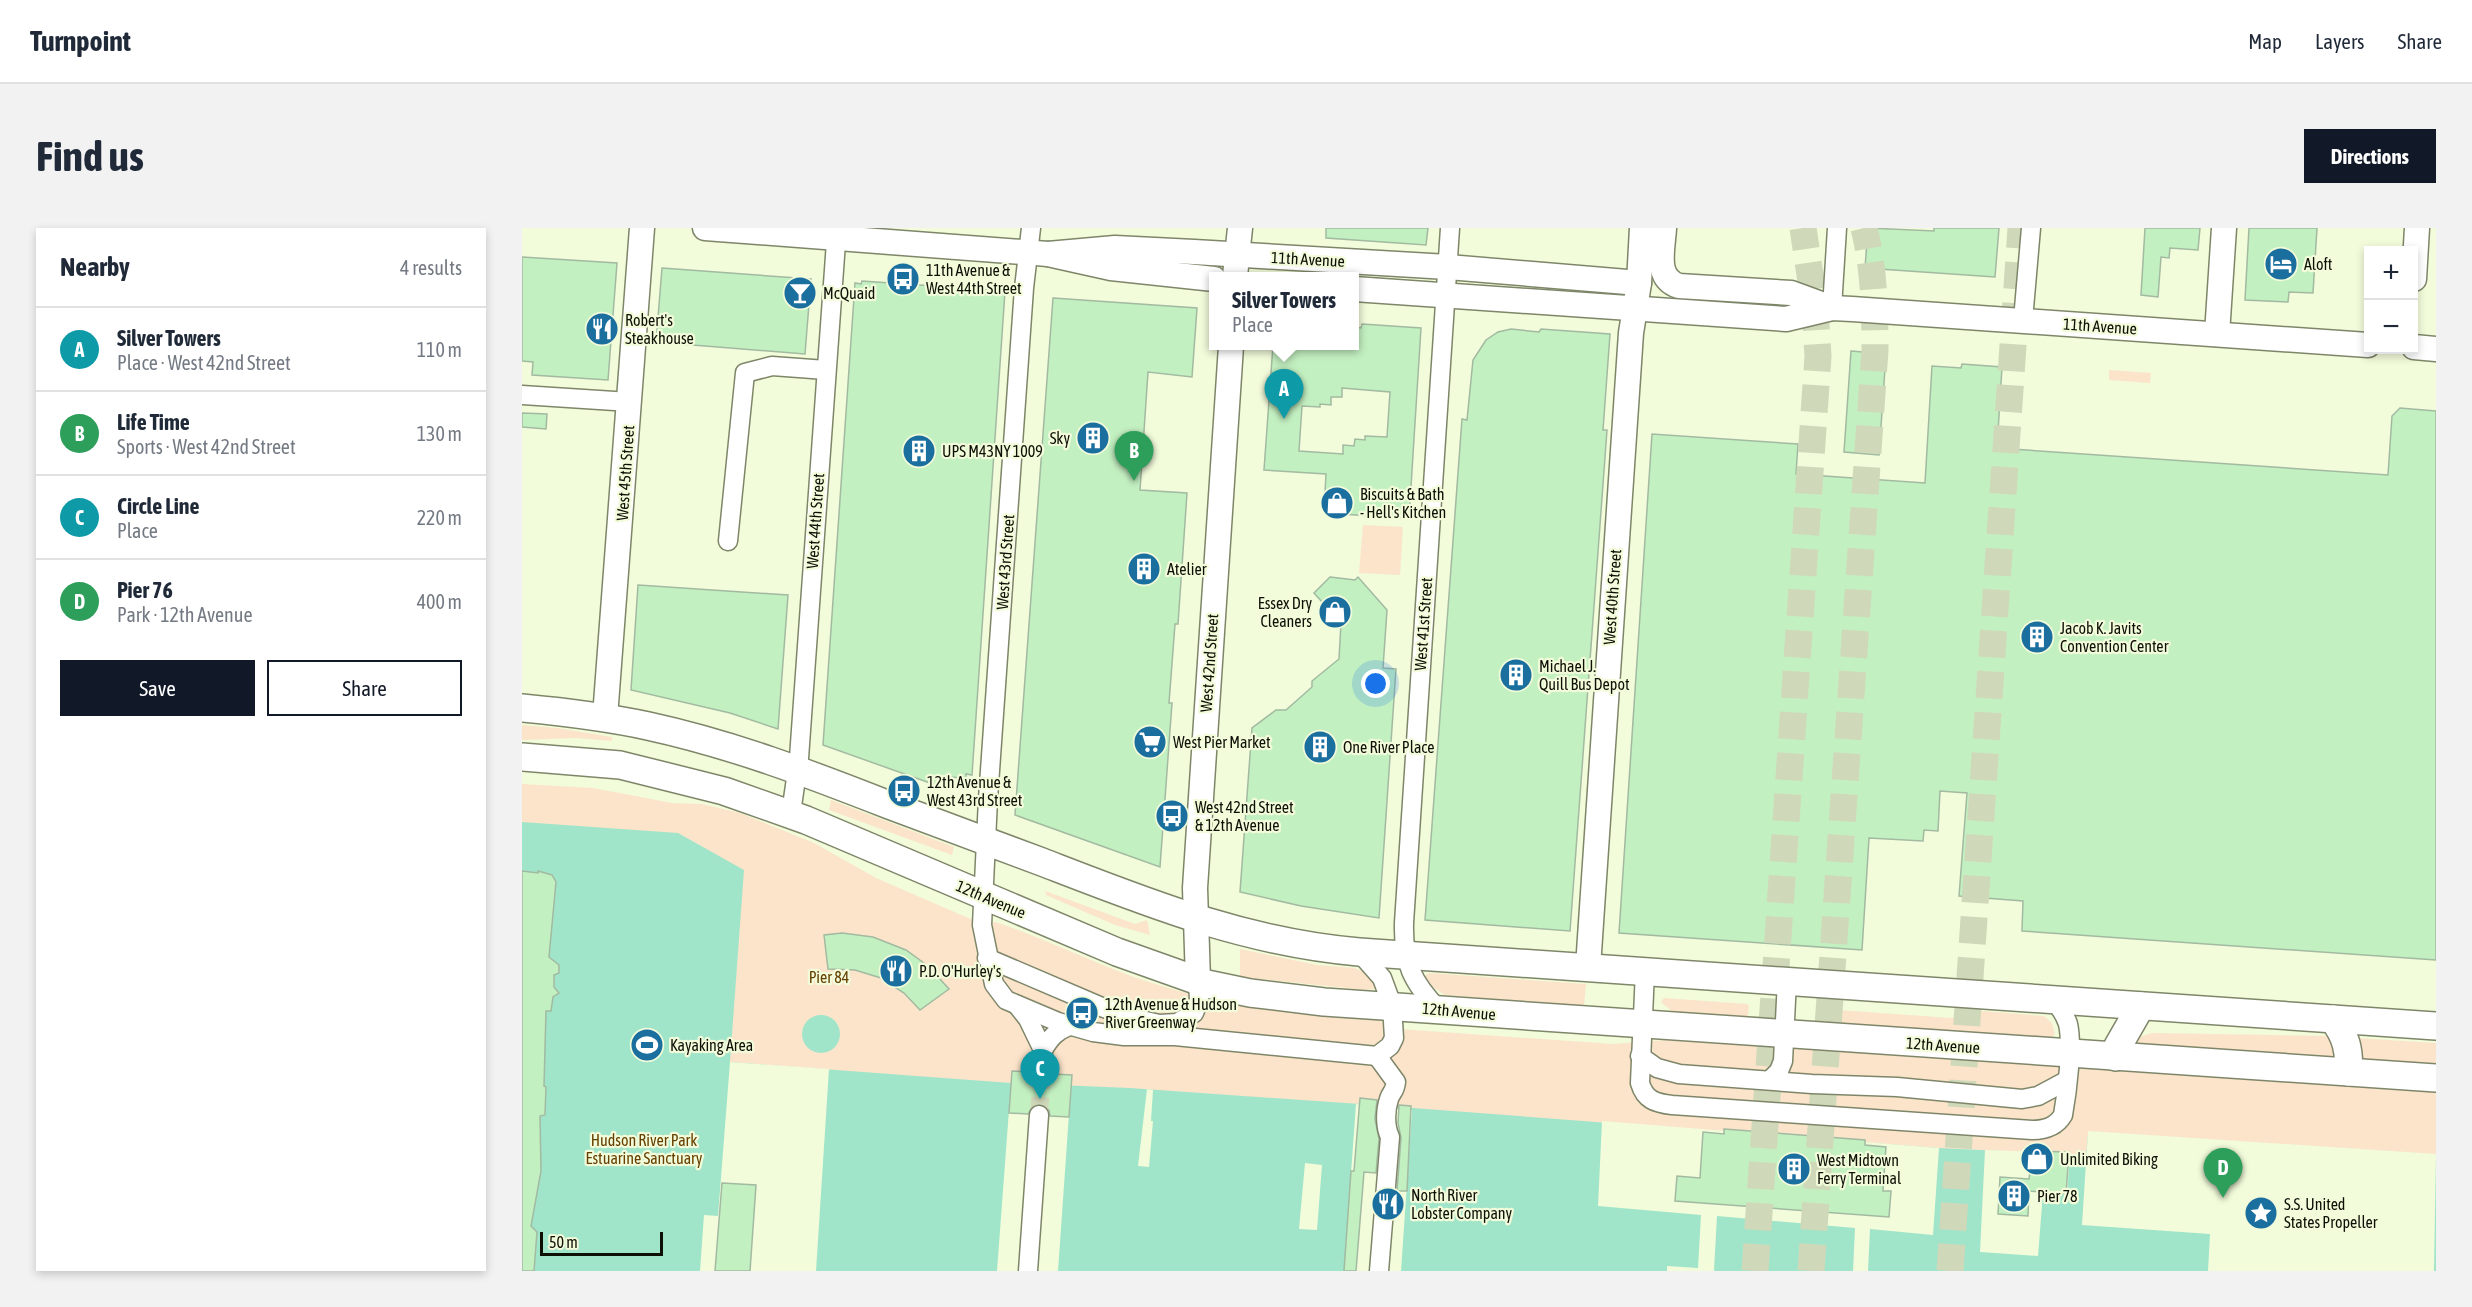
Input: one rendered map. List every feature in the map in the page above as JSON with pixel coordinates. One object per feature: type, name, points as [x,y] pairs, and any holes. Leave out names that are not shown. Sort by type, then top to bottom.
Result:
[{"type":"highway","points":[[522,708],[605,717],[702,739],[755,755],[1137,899],[1233,931],[1286,942],[1359,952],[2436,1026]]},
{"type":"highway","name":"12th Avenue","points":[[522,756],[599,763],[658,773],[724,791],[790,813],[1117,952],[1228,990],[1297,999],[1439,1010],[2436,1078]]},
{"type":"highway","points":[[2116,1057],[2118,1046],[2141,1006]]},
{"type":"highway","points":[[2333,1019],[2340,1028],[2349,1050],[2348,1072]]},
{"type":"main road","name":"West 45th Street","points":[[605,717],[642,228]]},
{"type":"main road","name":"11th Avenue","points":[[705,228],[837,232],[1038,253],[1111,268],[1209,278]]},
{"type":"main road","points":[[1236,266],[1240,228]]},
{"type":"main road","name":"West 40th Street","points":[[1588,967],[1633,309],[1639,283],[1642,228]]},
{"type":"main road","points":[[1664,228],[1662,266],[1664,277]]},
{"type":"main road","points":[[2217,334],[2224,228]]},
{"type":"main road","points":[[2415,246],[2416,228]]},
{"type":"main road","name":"11th Avenue","points":[[1038,253],[1115,248],[1236,266],[1448,267],[1639,283]]},
{"type":"main road","name":"11th Avenue","points":[[1664,277],[1679,286],[1791,293],[1832,308],[2364,345]]},
{"type":"main road","name":"11th Avenue","points":[[1359,289],[1786,319],[1832,308]]},
{"type":"main road","points":[[2418,347],[2436,349]]},
{"type":"main road","name":"West 42nd Street","points":[[1198,981],[1196,888],[1231,350]]},
{"type":"street","name":"West 43rd Street","points":[[1016,1004],[1002,997],[996,990],[983,933],[986,841],[1038,253],[1031,228]]},
{"type":"street","name":"West 41st Street","points":[[1439,1010],[1414,981],[1407,955],[1404,923],[1450,228]]},
{"type":"street","points":[[1832,308],[1837,228]]},
{"type":"street","points":[[2023,320],[2031,228]]},
{"type":"street","name":"West 44th Street","points":[[790,813],[797,771],[837,232]]},
{"type":"street","points":[[1639,283],[1664,277]]},
{"type":"street","points":[[728,541],[745,373],[772,366],[826,370]]},
{"type":"street","points":[[522,395],[630,402]]},
{"type":"street","points":[[1016,1004],[1069,1026],[1124,1036],[1175,1036],[1377,1056],[1390,1046],[1394,1038],[1392,1005],[1382,978],[1359,952]]},
{"type":"street","points":[[987,958],[1104,1008],[1159,1024],[1177,1023],[1194,1013],[1198,1000],[1198,981]]},
{"type":"street","points":[[1645,971],[1639,1075],[1643,1091],[1652,1101],[1664,1104],[2032,1130],[2046,1128],[2059,1122],[2065,1106],[2069,1053],[2068,1026],[2061,1008],[2054,1000]]},
{"type":"street","points":[[1770,1080],[1782,1066],[1787,980]]},
{"type":"street","points":[[1016,1004],[1028,1019],[1043,1050]]},
{"type":"street","points":[[1042,1073],[1043,1050],[1049,1039],[1059,1030],[1069,1026]]},
{"type":"street","points":[[1377,1056],[1396,1082],[1395,1092],[1402,1097],[1399,1130],[1390,1137],[1379,1271]]},
{"type":"street","points":[[1640,1056],[1657,1068],[1679,1074],[1897,1087],[2022,1100],[2048,1092],[2066,1081]]},
{"type":"street","points":[[1028,1271],[1039,1115]]},
{"type":"green space","points":[[2109,370],[2151,373],[2150,383],[2109,380]]},
{"type":"green space","points":[[1363,525],[1403,527],[1400,575],[1359,573]]},
{"type":"green space","points":[[522,725],[612,737],[612,741],[577,738],[522,740]]},
{"type":"green space","name":"Pier 84","points":[[522,784],[593,788],[672,803],[702,804],[740,813],[814,843],[876,878],[982,924],[995,922],[1152,983],[1237,1004],[1381,1020],[1385,1028],[1613,1044],[1666,1040],[2436,1092],[2436,1271],[2086,1155],[1962,1149],[522,1271]]},
{"type":"green space","points":[[831,800],[954,847],[952,855],[829,810]]},
{"type":"green space","points":[[1045,891],[1135,924],[1147,920],[1150,935],[1115,925],[1046,895]]},
{"type":"green space","points":[[1240,949],[1317,965],[1355,968],[1370,975],[1376,984],[1375,989],[1240,977]]},
{"type":"green space","points":[[1429,973],[1586,984],[1584,1006],[1445,995],[1425,982],[1423,977]]},
{"type":"green space","points":[[1664,998],[1747,1004],[1749,1006],[1748,1015],[1745,1017],[1673,1012],[1661,1002]]},
{"type":"green space","points":[[1824,1009],[1951,1018],[1983,1011],[2044,1016],[2052,1023],[2055,1034],[2051,1038],[1823,1022]]},
{"type":"green space","points":[[2152,1033],[2326,1036],[2331,1038],[2335,1057],[2133,1043],[2133,1039]]},
{"type":"green space","points":[[2357,1038],[2436,1043],[2436,1066],[2363,1059]]},
{"type":"shaded area","name":"Hudson River Park Estuarine Sanctuary","points":[[522,822],[678,833],[744,870],[730,1062],[1011,1083],[1130,1088],[1360,1104],[1939,1148],[2086,1155],[2088,1134],[2436,1157],[2436,1271],[522,1271]]},
{"type":"shaded area","points":[[821,1015],[834,1021],[840,1034],[834,1047],[821,1053],[808,1047],[802,1034],[808,1021]]},
{"type":"pier","points":[[730,1062],[829,1069],[816,1271],[700,1271],[704,1215],[718,1216]]},
{"type":"pier","points":[[1011,1083],[1071,1085],[1058,1271],[997,1271]]},
{"type":"pier","points":[[1147,1089],[1153,1090],[1149,1167],[1138,1166]]},
{"type":"pier","points":[[1356,1104],[1412,1110],[1401,1271],[1344,1271]]},
{"type":"pier","points":[[1602,1121],[1939,1148],[1933,1235],[1870,1229],[1868,1271],[1853,1271],[1855,1228],[1717,1216],[1715,1271],[1667,1271],[1667,1266],[1698,1268],[1701,1215],[1598,1206]]},
{"type":"pier","points":[[2088,1131],[2436,1154],[2434,1271],[2208,1271],[2210,1234],[2082,1225]]},
{"type":"pier","points":[[1985,1150],[2070,1153],[2067,1195],[2050,1193],[2051,1168],[2045,1167],[2038,1256],[1980,1252]]},
{"type":"pier","points":[[1305,1163],[1322,1165],[1317,1230],[1299,1229]]},
{"type":"building","points":[[1326,228],[1428,228],[1426,245],[1326,238]]},
{"type":"building","points":[[1868,228],[1934,231],[1934,228],[1999,228],[1995,277],[1865,268]]},
{"type":"building","points":[[2145,228],[2200,228],[2198,250],[2170,248],[2169,258],[2161,257],[2158,297],[2141,295]]},
{"type":"building","name":"Aloft","points":[[2249,228],[2317,228],[2313,293],[2289,292],[2288,302],[2245,300]]},
{"type":"building","points":[[522,257],[617,263],[608,380],[532,375],[533,362],[522,361]]},
{"type":"building","points":[[662,268],[811,279],[805,354],[656,342]]},
{"type":"building","name":"UPS M43NY 1009","points":[[862,281],[1005,291],[972,775],[966,774],[966,778],[947,777],[944,788],[823,745],[855,283],[861,284]]},
{"type":"building","points":[[1053,298],[1197,308],[1192,377],[1148,372],[1140,490],[1187,493],[1178,624],[1175,624],[1169,703],[1172,703],[1160,867],[1015,815]]},
{"type":"building","points":[[1362,324],[1421,328],[1409,518],[1339,514],[1339,510],[1329,509],[1330,494],[1325,493],[1326,474],[1264,470],[1273,350],[1359,350],[1359,328]],"holes":[[[1342,388],[1390,392],[1387,437],[1365,436],[1365,440],[1355,439],[1354,446],[1343,445],[1343,454],[1299,451],[1302,406],[1331,405],[1331,397],[1342,397]]]},
{"type":"building","name":"Michael J. Quill Bus Depot","points":[[1511,329],[1610,334],[1603,430],[1607,430],[1570,931],[1425,920],[1462,419],[1467,420],[1473,360],[1486,340],[1498,332]]},
{"type":"building","points":[[1851,351],[1886,354],[1879,455],[1844,452]]},
{"type":"building","name":"Jacob K. Javits Convention Center","points":[[1962,364],[2002,367],[1997,448],[2388,475],[2392,416],[2400,408],[2436,411],[2436,960],[2022,931],[2023,901],[1959,896],[1967,793],[1940,791],[1938,831],[1924,830],[1923,841],[1869,838],[1862,950],[1619,933],[1652,434],[1798,444],[1796,474],[1925,483],[1932,366],[1961,368]]},
{"type":"building","points":[[522,413],[547,414],[546,429],[522,427]]},
{"type":"building","name":"One River Place","points":[[1330,577],[1355,580],[1358,577],[1387,610],[1383,668],[1396,669],[1379,918],[1301,906],[1240,892],[1252,728],[1276,710],[1286,710],[1312,687],[1312,681],[1339,659],[1341,623],[1314,593]]},
{"type":"building","points":[[638,585],[788,595],[778,729],[730,713],[631,690]]},
{"type":"building","points":[[522,871],[538,873],[538,871],[552,875],[556,882],[549,957],[559,965],[559,973],[554,975],[554,987],[559,993],[553,997],[551,1011],[546,1011],[545,1115],[540,1116],[541,1171],[531,1226],[537,1232],[534,1271],[522,1271]]},
{"type":"building","name":"P.D. O'Hurley's","points":[[842,933],[873,937],[906,950],[928,966],[949,989],[920,1010],[904,993],[881,978],[855,970],[828,969],[824,935]]},
{"type":"building","points":[[1012,1071],[1031,1072],[1032,1079],[1041,1084],[1048,1083],[1053,1074],[1072,1075],[1069,1117],[1050,1116],[1049,1110],[1040,1104],[1034,1105],[1028,1114],[1009,1113]]},
{"type":"building","points":[[1360,1098],[1377,1100],[1375,1119],[1379,1139],[1376,1173],[1364,1172],[1356,1271],[1344,1271],[1351,1171],[1354,1171]]},
{"type":"building","points":[[1399,1105],[1411,1106],[1407,1191],[1397,1191],[1401,1138],[1398,1123]]},
{"type":"building","name":"West Midtown Ferry Terminal","points":[[1724,1129],[1865,1140],[1865,1145],[1886,1147],[1883,1191],[1891,1191],[1889,1217],[1675,1201],[1677,1176],[1700,1178],[1703,1132],[1724,1134]]},
{"type":"building","points":[[2032,1151],[2069,1152],[2066,1194],[2029,1191],[2028,1216],[1998,1214],[2000,1177],[2029,1179]]},
{"type":"building","points":[[722,1183],[756,1185],[750,1271],[715,1271]]},
{"type":"tunnel","points":[[1755,1271],[1818,356],[1815,308],[1803,228]]},
{"type":"tunnel","points":[[1811,1271],[1875,350],[1872,273],[1864,228]]},
{"type":"tunnel","points":[[1950,1271],[2021,228]]},
{"type":"tunnel","points":[[1039,1115],[1042,1073]]},
{"type":"place","name":"Aloft","points":[[2281,264]]},
{"type":"place","name":"11th Avenue & West 44th Street","points":[[903,279]]},
{"type":"place","name":"McQuaid","points":[[800,293]]},
{"type":"place","name":"Robert's Steakhouse","points":[[602,329]]},
{"type":"place","name":"Silver Towers","points":[[1284,419]]},
{"type":"place","name":"Sky","points":[[1093,438]]},
{"type":"place","name":"UPS M43NY 1009","points":[[919,451]]},
{"type":"place","name":"Life Time","points":[[1134,481]]},
{"type":"place","name":"Biscuits & Bath - Hell's Kitchen","points":[[1337,503]]},
{"type":"place","name":"Atelier","points":[[1144,569]]},
{"type":"place","name":"Essex Dry Cleaners","points":[[1335,612]]},
{"type":"place","name":"Jacob K. Javits Convention Center","points":[[2037,637]]},
{"type":"place","name":"Michael J. Quill Bus Depot","points":[[1516,675]]},
{"type":"place","name":"West Pier Market","points":[[1150,742]]},
{"type":"place","name":"One River Place","points":[[1320,747]]},
{"type":"place","name":"12th Avenue & West 43rd Street","points":[[904,791]]},
{"type":"place","name":"West 42nd Street & 12th Avenue","points":[[1172,816]]},
{"type":"place","name":"P.D. O'Hurley's","points":[[896,971]]},
{"type":"place","name":"12th Avenue & Hudson River Greenway","points":[[1082,1013]]},
{"type":"place","name":"Kayaking Area","points":[[647,1045]]},
{"type":"place","name":"Circle Line","points":[[1040,1099]]},
{"type":"place","name":"Unlimited Biking","points":[[2037,1159]]},
{"type":"place","name":"West Midtown Ferry Terminal","points":[[1794,1169]]},
{"type":"place","name":"Pier 78","points":[[2014,1196]]},
{"type":"place","name":"Pier 76","points":[[2223,1198]]},
{"type":"place","name":"North River Lobster Company","points":[[1388,1204]]},
{"type":"place","name":"S.S. United States Propeller","points":[[2261,1213]]}]
